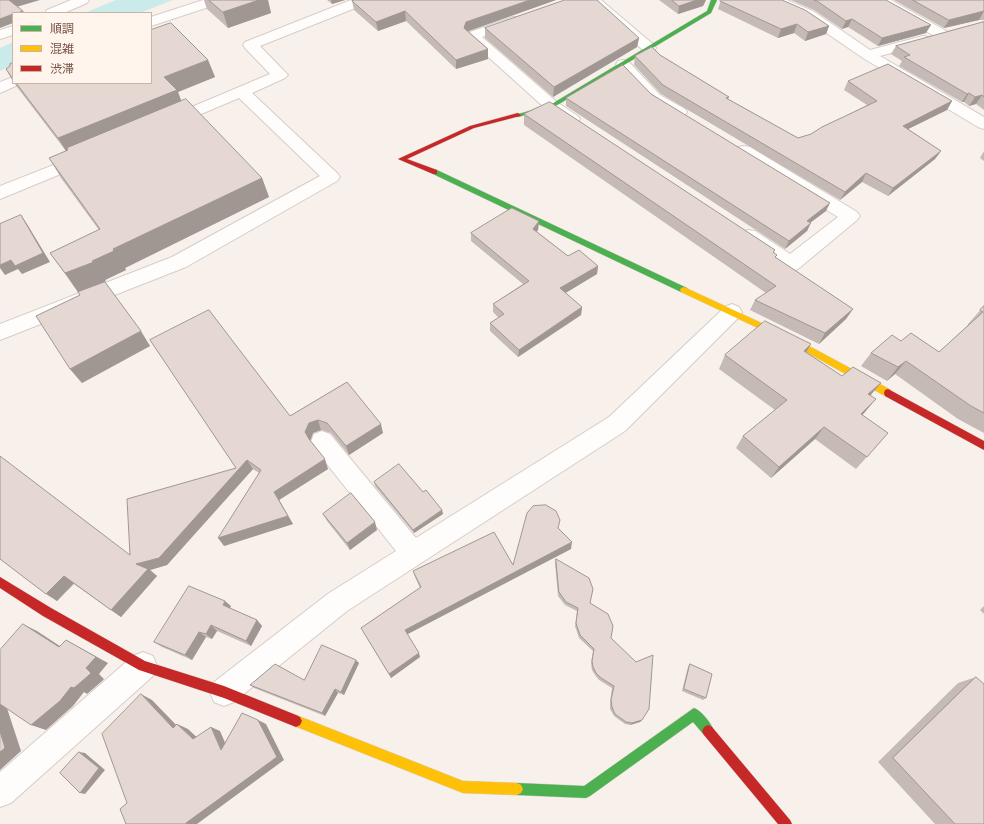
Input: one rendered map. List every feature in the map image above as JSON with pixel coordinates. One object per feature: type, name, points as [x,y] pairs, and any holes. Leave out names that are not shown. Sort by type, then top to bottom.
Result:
[{"type":"street","points":[[54,12],[82,0]]},
{"type":"street","points":[[152,22],[216,0]]},
{"type":"street","points":[[154,128],[280,75],[250,45],[363,0]]},
{"type":"street","points":[[593,0],[649,48]]},
{"type":"street","points":[[714,0],[709,12],[552,106],[472,127],[401,159],[449,178],[793,341],[984,446]]},
{"type":"street","points":[[881,0],[943,35]]},
{"type":"street","points":[[780,1],[808,14],[868,55],[984,124]]},
{"type":"street","points":[[530,16],[472,36],[552,106],[585,128]]},
{"type":"street","points":[[0,35],[12,30]]},
{"type":"street","points":[[868,55],[958,31]]},
{"type":"street","points":[[623,64],[655,98],[696,122]]},
{"type":"street","points":[[0,88],[12,82]]},
{"type":"street","points":[[0,332],[179,262],[331,177],[241,91]]},
{"type":"street","points":[[729,142],[851,216],[791,264],[738,228]]},
{"type":"street","points":[[0,193],[95,153]]},
{"type":"street","points":[[224,692],[338,602],[617,424],[732,312]]},
{"type":"street","points":[[322,440],[414,554]]},
{"type":"street","points":[[0,582],[46,612],[143,666],[224,692],[463,787],[586,792],[694,714],[786,824]]},
{"type":"street","points":[[0,792],[143,666]]},
{"type":"water","points":[[116,0],[173,0],[143,12],[86,12]]},
{"type":"water","points":[[12,42],[12,65],[0,71],[0,48]]},
{"type":"building","points":[[0,0],[9,0],[23,11],[12,12],[12,14],[0,19]]},
{"type":"building","points":[[209,0],[259,0],[223,12]]},
{"type":"building","points":[[530,0],[466,22],[464,28],[488,49],[456,60],[405,11],[376,22],[352,1]]},
{"type":"building","points":[[565,0],[597,0],[639,38],[554,87],[485,28]]},
{"type":"building","points":[[672,0],[697,0],[679,6]]},
{"type":"building","points":[[782,0],[805,10],[829,26],[808,32],[797,24],[781,29],[720,1]]},
{"type":"building","points":[[814,0],[886,0],[931,25],[882,38],[852,19],[846,21]]},
{"type":"building","points":[[913,0],[984,0],[984,11],[949,20]]},
{"type":"building","points":[[984,22],[984,97],[982,95],[975,97],[969,93],[967,94],[904,57],[910,55],[896,46]]},
{"type":"building","points":[[171,23],[208,60],[164,77],[177,90],[58,138],[17,84],[152,84],[152,30]]},
{"type":"building","points":[[652,47],[660,55],[729,97],[726,98],[798,138],[811,134],[822,127],[877,101],[848,81],[888,64],[952,101],[903,126],[941,151],[893,188],[866,173],[845,192],[663,85],[635,56]]},
{"type":"building","points":[[12,63],[12,78],[6,69],[10,66],[10,64]]},
{"type":"building","points":[[623,65],[651,94],[830,203],[807,221],[811,223],[789,241],[566,98]]},
{"type":"building","points":[[186,99],[262,178],[113,249],[114,251],[92,261],[94,262],[65,273],[50,253],[100,229],[49,158],[68,150],[67,148]]},
{"type":"building","points":[[550,102],[775,250],[773,252],[777,255],[775,257],[853,309],[825,333],[755,300],[776,286],[524,114]]},
{"type":"building","points":[[512,208],[539,221],[533,229],[568,256],[579,250],[598,266],[560,288],[582,307],[519,350],[490,323],[504,314],[493,304],[529,281],[471,233]]},
{"type":"building","points":[[21,215],[43,253],[15,266],[11,260],[0,265],[0,224]]},
{"type":"building","points":[[105,282],[141,331],[70,369],[36,316],[80,295],[78,292]]},
{"type":"building","points":[[984,306],[984,413],[971,406],[906,361],[898,367],[871,353],[892,335],[901,341],[911,333],[939,352],[983,312],[980,310]]},
{"type":"building","points":[[209,310],[290,416],[347,382],[381,424],[346,446],[327,423],[318,420],[309,423],[305,432],[325,459],[274,492],[288,516],[218,538],[261,470],[247,460],[159,558],[136,564],[148,569],[111,610],[64,576],[46,594],[0,559],[0,456],[130,555],[127,499],[236,468],[150,340]]},
{"type":"building","points":[[765,321],[811,344],[804,351],[842,376],[853,367],[881,383],[868,394],[876,399],[861,414],[888,433],[867,457],[824,427],[779,467],[743,436],[787,400],[725,355]]},
{"type":"building","points":[[399,464],[423,492],[426,490],[442,510],[413,530],[374,482]]},
{"type":"building","points":[[351,493],[375,522],[347,543],[323,514]]},
{"type":"building","points":[[546,505],[556,511],[560,520],[558,528],[572,542],[405,630],[419,653],[389,674],[361,628],[421,587],[413,571],[494,532],[513,565],[527,513],[533,506]]},
{"type":"building","points":[[556,559],[589,578],[593,589],[590,603],[608,614],[613,626],[611,638],[636,662],[653,655],[649,709],[642,720],[632,723],[626,722],[615,714],[611,700],[614,686],[601,678],[593,667],[592,661],[594,649],[580,635],[576,623],[578,608],[566,602],[559,592]]},
{"type":"building","points":[[189,586],[225,601],[223,605],[257,620],[246,641],[211,625],[206,634],[199,632],[185,655],[154,642]]},
{"type":"building","points":[[23,624],[59,647],[66,640],[96,657],[86,668],[91,673],[74,688],[71,687],[60,701],[31,725],[0,704],[0,650]]},
{"type":"building","points":[[322,645],[356,660],[341,692],[335,689],[322,713],[250,685],[275,664],[304,680]]},
{"type":"building","points":[[690,664],[712,674],[706,698],[684,689]]},
{"type":"building","points":[[976,677],[984,684],[984,824],[955,824],[893,758]]},
{"type":"building","points":[[141,694],[173,728],[177,724],[193,739],[211,727],[221,750],[242,713],[258,720],[277,757],[186,824],[126,824],[120,809],[127,803],[102,734]]},
{"type":"building","points":[[0,731],[5,748],[0,752]]},
{"type":"building","points":[[79,752],[99,768],[80,793],[60,773]]},
{"type":"traffic: fast","points":[[518,115],[552,106],[709,12],[714,0]]},
{"type":"traffic: fast","points":[[435,172],[684,290]]},
{"type":"traffic: fast","points":[[517,789],[586,792],[694,714],[708,731]]},
{"type":"traffic: slow","points":[[684,290],[793,341],[888,393]]},
{"type":"traffic: slow","points":[[296,721],[463,787],[517,789]]},
{"type":"traffic: jam","points":[[435,172],[401,159],[472,127],[518,115]]},
{"type":"traffic: jam","points":[[888,393],[984,446]]},
{"type":"traffic: jam","points":[[0,582],[47,612],[143,666],[224,692],[296,721]]},
{"type":"traffic: jam","points":[[708,731],[786,824]]}]
